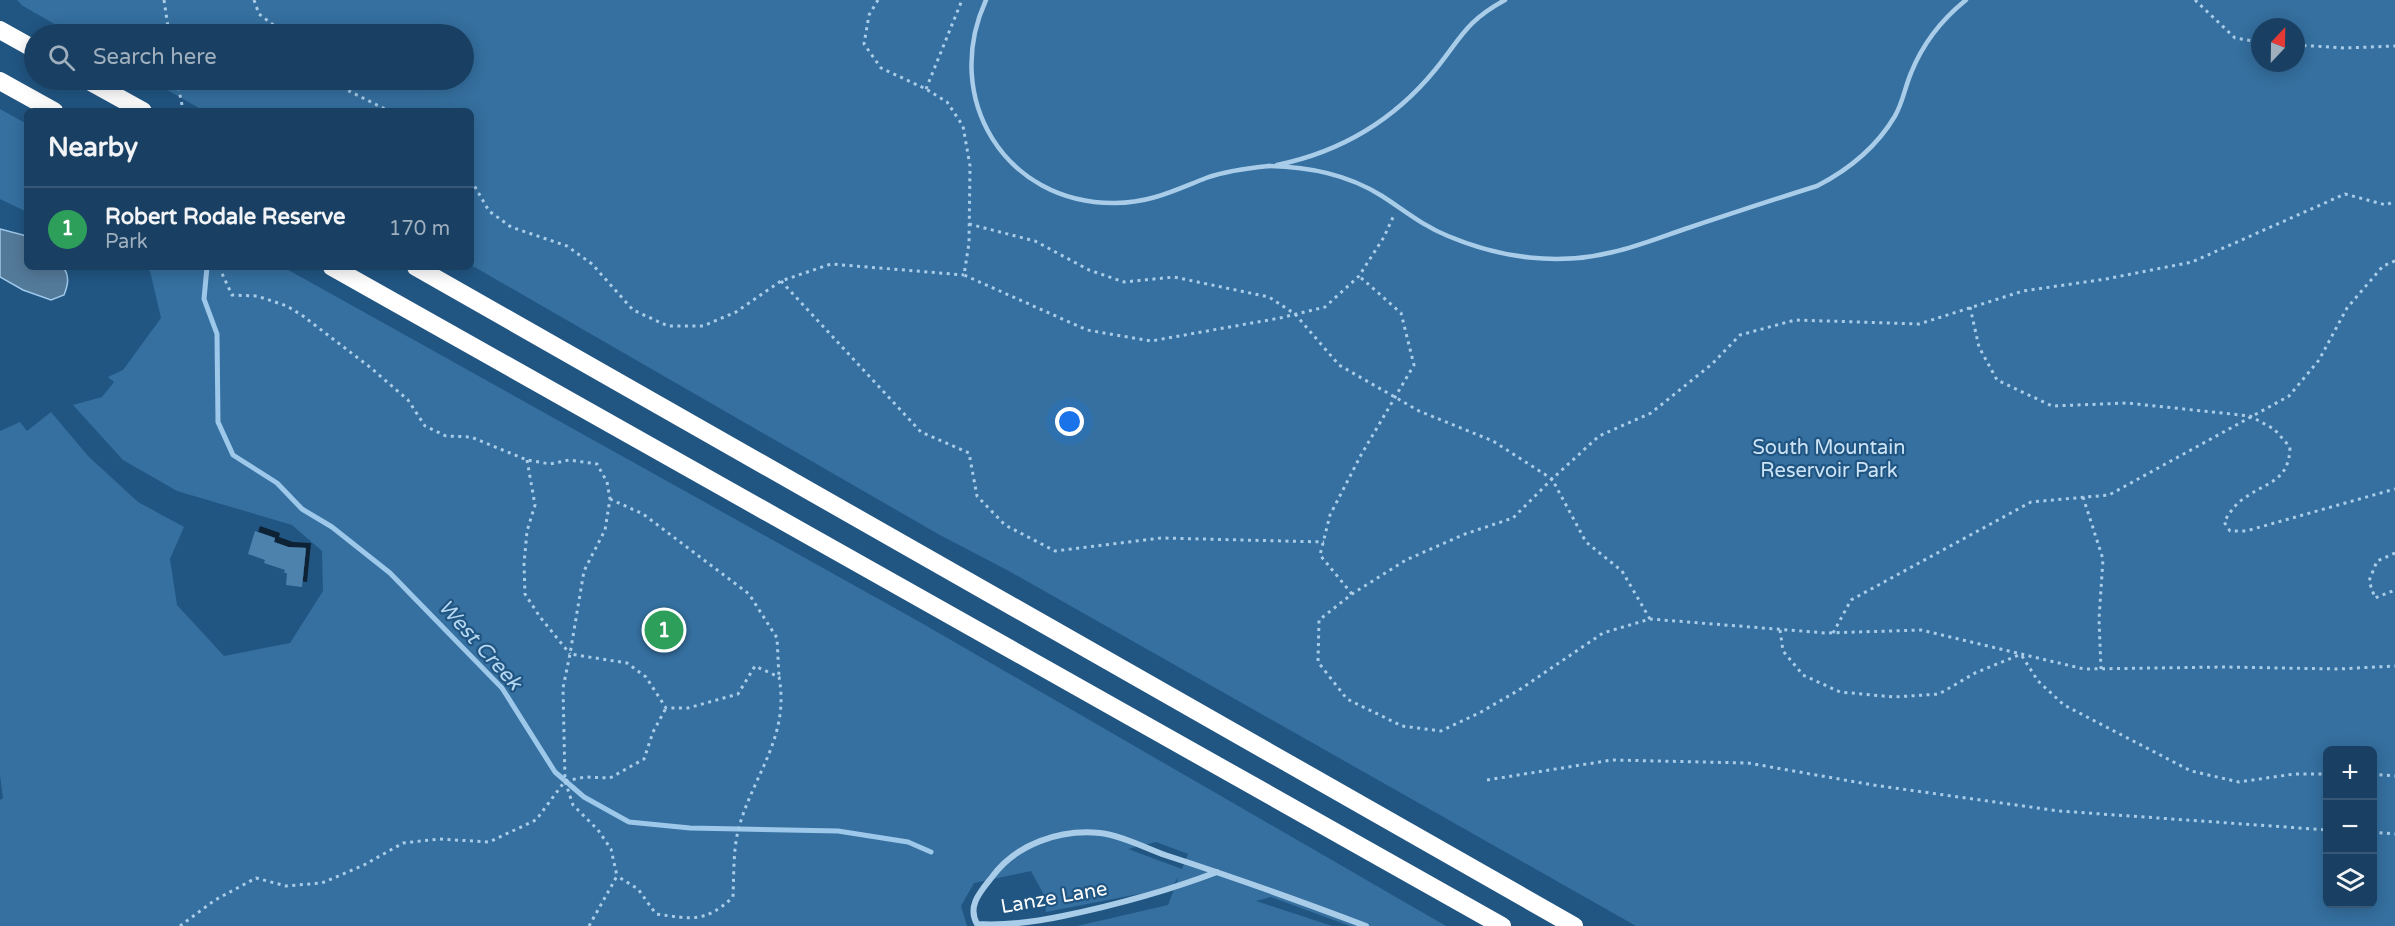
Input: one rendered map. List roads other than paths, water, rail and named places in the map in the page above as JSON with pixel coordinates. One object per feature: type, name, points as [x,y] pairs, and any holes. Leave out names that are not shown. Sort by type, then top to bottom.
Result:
[{"type":"highway","points":[[0,30],[24,43]]},
{"type":"highway","points":[[0,81],[49,108]]},
{"type":"highway","points":[[105,90],[137,108]]},
{"type":"highway","points":[[337,270],[1502,926]]},
{"type":"highway","points":[[421,270],[1574,926]]},
{"type":"street","name":"Lanze Lane","points":[[1217,872],[1144,897],[1099,909],[1022,924],[977,924],[972,916],[972,906],[1002,863],[1039,840],[1070,832],[1102,833],[1217,872],[1366,926]]},
{"type":"lane","points":[[986,0],[972,38],[970,62],[972,86],[987,132],[1001,152],[1037,183],[1086,201],[1114,204],[1165,196],[1208,178],[1241,169],[1268,166],[1312,156],[1346,142],[1378,124],[1407,102],[1436,69],[1470,24],[1487,10],[1505,0]]},
{"type":"lane","points":[[1268,166],[1323,171],[1356,182],[1446,236],[1479,248],[1541,259],[1577,258],[1613,252],[1817,186],[1841,173],[1856,162],[1881,137],[1896,114],[1921,51],[1935,29],[1966,0]]},
{"type":"waterway","name":"West Creek","points":[[207,270],[204,299],[217,334],[218,422],[233,455],[277,483],[302,509],[332,527],[390,573],[502,688],[555,772],[584,797],[629,822],[690,828],[838,831],[908,842],[931,852]]},
{"type":"place","name":"Robert Rodale Reserve","points":[[664,630]]},
{"type":"park label","name":"South Mountain Reservoir Park","points":[[1829,460]]}]
